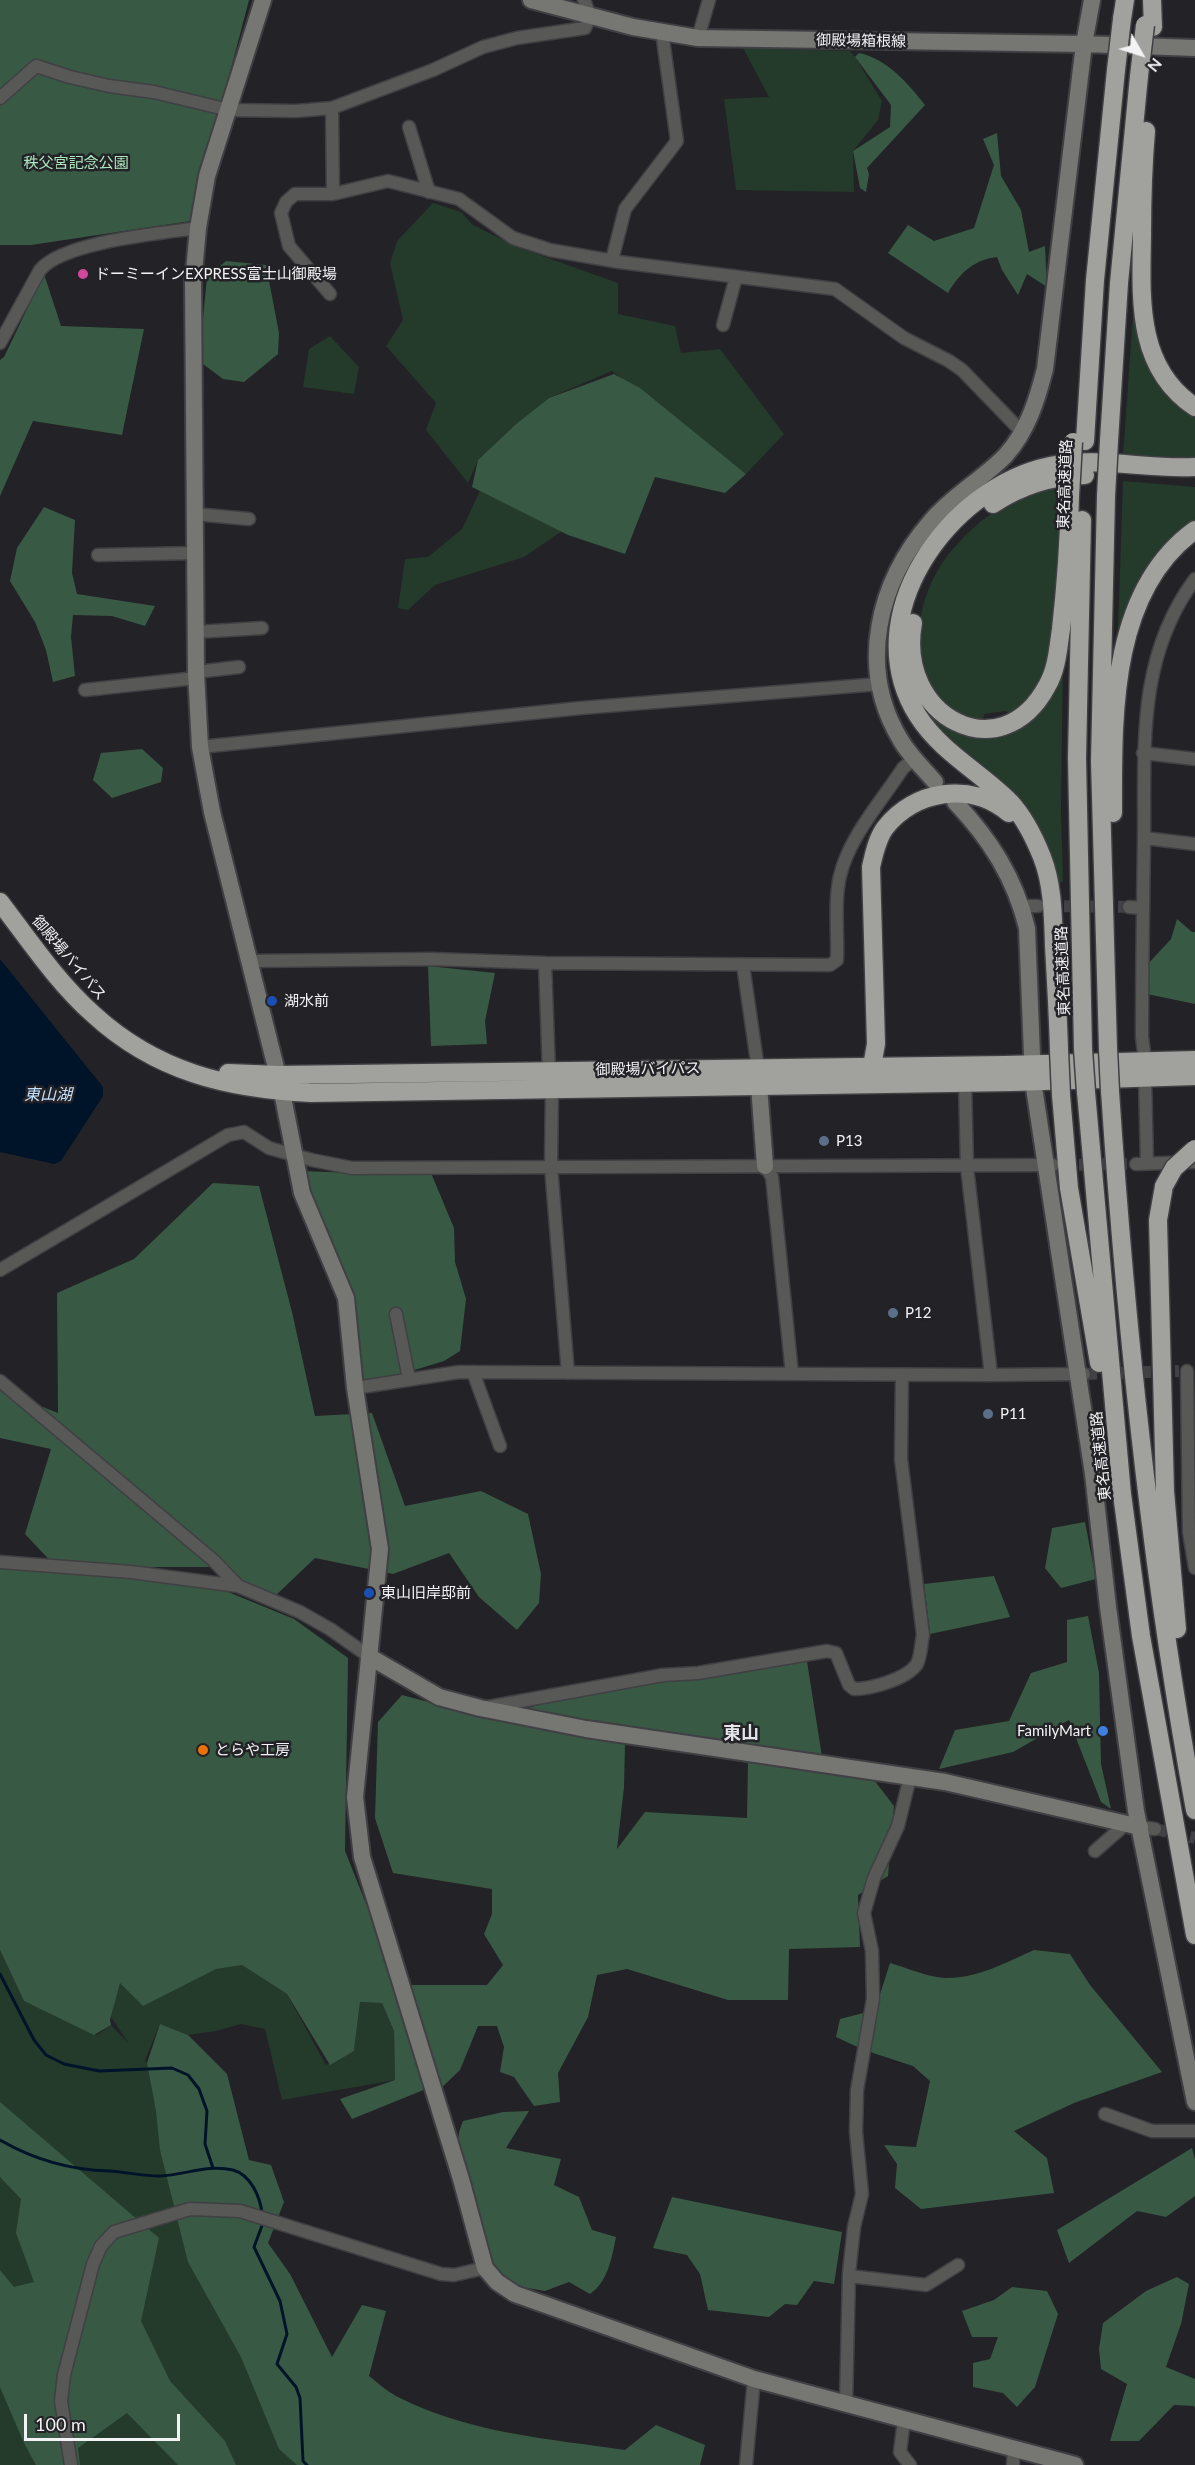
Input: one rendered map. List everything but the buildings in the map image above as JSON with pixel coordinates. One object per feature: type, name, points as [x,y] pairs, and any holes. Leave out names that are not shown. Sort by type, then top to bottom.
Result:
[{"type":"highway","name":"東名高速道路","points":[[1125,0],[1103,196],[1088,378],[1079,441],[1076,495],[1077,758],[1083,1049],[1122,1494],[1141,1636],[1195,1935]]},
{"type":"highway","points":[[1150,0],[1144,77],[1119,283],[1106,496],[1100,761],[1104,970],[1117,1194],[1146,1491],[1195,1810]]},
{"type":"highway","points":[[1144,77],[1141,280],[1144,325],[1160,371],[1174,391],[1195,407]]},
{"type":"highway","points":[[1122,1494],[1070,1188],[1061,1095],[1051,892],[1042,857],[1024,819],[1010,803],[938,741],[927,728],[909,699],[899,667],[898,650],[902,615],[912,583],[927,554],[961,513],[990,491],[1022,474],[1052,465],[1080,462],[1195,467]]},
{"type":"highway","points":[[1076,495],[1055,666],[1046,688],[1032,707],[1012,721],[987,728],[954,722],[936,709],[919,683],[911,657],[911,642],[915,612],[927,577],[945,549],[968,523],[1012,493],[1053,479],[1095,474],[1195,480]]},
{"type":"highway","points":[[1104,970],[1114,948],[1113,758],[1121,668],[1128,633],[1134,611],[1151,576],[1174,547],[1195,530]]},
{"type":"highway","points":[[858,1083],[872,1066],[876,1044],[871,867],[875,849],[884,830],[897,814],[924,797],[958,793],[994,803],[1005,809],[1028,830]]},
{"type":"highway","name":"御殿場バイパス","points":[[0,902],[75,996],[115,1032],[157,1054],[203,1069],[252,1075],[280,1084],[758,1077],[858,1083],[964,1083],[1032,1072]]},
{"type":"highway","points":[[876,1044],[883,1058],[897,1066]]},
{"type":"highway","name":"御殿場バイパス","points":[[758,1077],[872,1066],[1032,1072],[1145,1069],[1195,1060]]},
{"type":"highway","name":"御殿場バイパス","points":[[1145,1069],[1195,1076]]},
{"type":"highway","points":[[1187,1764],[1165,1491],[1158,1220],[1164,1186],[1174,1168],[1195,1149]]},
{"type":"street","points":[[263,0],[207,176],[198,228],[194,283],[196,675],[200,747],[212,812],[280,1084],[302,1193],[346,1298],[355,1388],[380,1549],[355,1797],[362,1857],[461,2178],[485,2268],[497,2282],[515,2294],[754,2379],[904,2420],[1014,2457],[1075,2465]]},
{"type":"street","name":"御殿場箱根線","points":[[531,0],[590,16],[698,38],[1195,48]]},
{"type":"street","points":[[0,98],[36,66],[99,84],[154,92],[229,110],[296,111],[332,108],[433,70],[483,46],[516,38],[585,28],[590,16],[584,0]]},
{"type":"street","points":[[698,38],[709,0]]},
{"type":"street","points":[[935,782],[914,759],[891,722],[879,684],[877,646],[884,603],[902,561],[932,520],[948,502],[1006,454],[1031,417],[1045,369],[1084,44],[1092,0]]},
{"type":"street","points":[[612,260],[625,209],[677,141],[662,32]]},
{"type":"street","points":[[332,108],[333,194]]},
{"type":"street","points":[[410,127],[429,192]]},
{"type":"street","points":[[330,294],[289,246],[280,213],[286,202],[295,194],[333,194],[388,182],[459,199],[513,238],[549,250],[835,289],[904,338],[936,353],[962,370],[1022,432]]},
{"type":"street","points":[[0,343],[40,270],[49,261],[62,254],[115,240],[198,228]]},
{"type":"street","points":[[723,325],[735,277]]},
{"type":"street","points":[[195,514],[249,519]]},
{"type":"street","points":[[98,555],[196,552]]},
{"type":"street","points":[[1195,579],[1173,615],[1153,670],[1146,703],[1143,753],[1142,1037],[1145,1069],[1141,1164],[1195,1162]]},
{"type":"street","points":[[196,632],[262,628]]},
{"type":"street","points":[[85,690],[239,668]]},
{"type":"street","points":[[200,747],[581,708],[879,684]]},
{"type":"street","points":[[1143,753],[1195,759]]},
{"type":"street","points":[[249,961],[432,959],[545,963],[830,965],[837,960],[839,879],[844,862],[903,768],[914,759]]},
{"type":"street","points":[[955,802],[992,846],[1030,906],[1032,1072],[1082,1374],[1108,1607],[1136,1812],[1141,1826],[1169,1979],[1195,2102]]},
{"type":"street","points":[[1144,838],[1195,844]]},
{"type":"street","points":[[1129,907],[1143,908]]},
{"type":"street","points":[[545,963],[551,1167],[568,1373]]},
{"type":"street","points":[[743,965],[758,1077],[765,1166],[772,1177],[792,1374]]},
{"type":"street","points":[[964,1083],[967,1167],[991,1375]]},
{"type":"street","points":[[0,1270],[228,1135],[244,1132],[269,1148],[352,1168],[1049,1166]]},
{"type":"street","points":[[396,1314],[410,1379]]},
{"type":"street","points":[[1187,1371],[1189,1532],[1195,1568]]},
{"type":"street","points":[[355,1388],[473,1372],[1082,1374]]},
{"type":"street","points":[[473,1372],[500,1446]]},
{"type":"street","points":[[480,1708],[663,1675],[714,1670],[827,1651],[836,1653],[849,1685],[854,1689],[885,1684],[910,1670],[917,1663],[923,1635],[901,1460],[902,1375]]},
{"type":"street","points":[[0,1381],[213,1560],[238,1586]]},
{"type":"street","points":[[0,1562],[131,1572],[238,1586],[300,1612],[330,1629],[370,1657],[439,1697],[480,1708],[586,1729],[979,1789],[1141,1826]]},
{"type":"street","points":[[846,2405],[849,2276],[854,2227],[862,2194],[856,2132],[857,2090],[873,2000],[872,1951],[864,1913],[874,1878],[898,1826],[910,1777]]},
{"type":"street","points":[[1095,1851],[1141,1826]]},
{"type":"street","points":[[1105,2114],[1152,2131],[1195,2131]]},
{"type":"street","points":[[71,2465],[61,2401],[64,2375],[93,2264],[100,2246],[114,2232],[190,2209],[240,2211],[441,2274],[454,2275],[485,2268]]},
{"type":"street","points":[[849,2276],[926,2285],[958,2265]]},
{"type":"street","points":[[746,2465],[754,2379]]},
{"type":"street","points":[[904,2420],[900,2452],[910,2465]]},
{"type":"green space","name":"秩父宮記念公園","points":[[0,0],[249,0],[191,221],[31,245],[0,245]]},
{"type":"green space","points":[[743,48],[850,51],[855,57],[882,101],[878,120],[853,151],[854,192],[736,190],[724,99],[769,97]]},
{"type":"green space","points":[[859,53],[888,66],[904,80],[925,105],[867,168],[869,174],[866,192],[860,188],[853,151],[890,127],[891,105],[855,57]]},
{"type":"green space","points":[[997,133],[1001,176],[1021,210],[1029,252],[1045,246],[1047,287],[1027,274],[1018,295],[1002,270],[997,257],[974,264],[957,279],[948,293],[888,253],[908,225],[934,241],[974,228],[994,165],[983,139]]},
{"type":"green space","points":[[433,203],[461,212],[473,225],[517,247],[618,283],[618,314],[675,326],[681,353],[720,349],[784,434],[746,474],[612,371],[549,398],[516,424],[478,460],[468,483],[426,430],[436,403],[386,346],[403,320],[390,263],[397,241]]},
{"type":"green space","points":[[226,261],[266,265],[279,333],[278,354],[244,382],[223,379],[199,361],[207,277]]},
{"type":"green space","points":[[44,274],[61,326],[144,329],[122,435],[33,421],[0,496],[0,360],[4,357]]},
{"type":"green space","points":[[1135,286],[1137,314],[1195,413],[1195,459],[1123,456]]},
{"type":"green space","points":[[330,336],[359,367],[354,394],[303,387],[309,349]]},
{"type":"green space","points":[[614,374],[640,388],[746,474],[725,493],[655,477],[625,554],[568,535],[472,487],[478,460],[516,424],[549,398]]},
{"type":"green space","points":[[1123,481],[1195,487],[1195,523],[1182,532],[1117,661]]},
{"type":"green space","points":[[1062,482],[1059,573],[1050,653],[1040,683],[1021,707],[1009,713],[1005,711],[984,714],[983,720],[963,714],[942,699],[923,676],[919,637],[920,621],[923,605],[934,576],[952,550],[986,517],[1009,503]]},
{"type":"green space","points":[[480,491],[562,531],[524,557],[435,585],[408,610],[398,608],[405,559],[428,557],[462,529]]},
{"type":"green space","points":[[44,507],[75,520],[72,573],[77,594],[155,606],[145,626],[112,616],[73,615],[71,637],[75,676],[53,682],[46,650],[35,622],[10,581],[17,548]]},
{"type":"green space","points":[[1063,654],[1061,810],[1063,881],[1057,885],[1048,856],[931,727],[912,681],[924,702],[1010,730]]},
{"type":"green space","points":[[142,749],[163,768],[161,782],[112,798],[93,780],[101,753]]},
{"type":"green space","points":[[1177,919],[1195,932],[1195,1004],[1147,994],[1147,965],[1171,939]]},
{"type":"green space","points":[[428,966],[495,973],[485,1021],[487,1044],[431,1046]]},
{"type":"green space","points":[[303,1171],[431,1173],[454,1228],[455,1262],[466,1299],[460,1351],[444,1361],[362,1386]]},
{"type":"green space","points":[[213,1183],[259,1186],[292,1312],[315,1416],[372,1413],[405,1506],[481,1491],[528,1514],[541,1574],[539,1603],[517,1630],[479,1597],[449,1553],[393,1574],[315,1558],[272,1599],[221,1567],[56,1567],[25,1534],[51,1449],[0,1438],[0,1390],[58,1413],[57,1293],[134,1259]]},
{"type":"green space","points":[[1085,1522],[1096,1579],[1061,1588],[1045,1568],[1052,1528]]},
{"type":"green space","points":[[0,1565],[211,1585],[294,1619],[348,1658],[345,1851],[410,2014],[402,1985],[487,1985],[503,1965],[484,1934],[492,1914],[492,1889],[393,1873],[375,1818],[378,1722],[402,1695],[492,1719],[597,1687],[806,1655],[823,1763],[625,1742],[624,1787],[617,1849],[645,1812],[747,1818],[748,1762],[874,1780],[894,1806],[888,1876],[858,1895],[860,1947],[789,1949],[788,2000],[728,2000],[627,1969],[597,1975],[588,2017],[558,2073],[560,2102],[534,2106],[514,2077],[500,2072],[504,2047],[497,2026],[478,2026],[460,2070],[435,2094],[426,2089],[352,2119],[340,2099],[395,2080],[394,2031],[382,2003],[360,2002],[354,2051],[330,2065],[287,1994],[242,1965],[216,1969],[143,2006],[120,1983],[110,2020],[111,2025],[94,2035],[24,2001],[0,1950]]},
{"type":"green space","points":[[994,1576],[1010,1617],[930,1634],[924,1584]]},
{"type":"green space","points":[[1088,1616],[1099,1673],[1101,1764],[1111,1809],[1101,1802],[1069,1720],[1013,1752],[939,1769],[955,1730],[1009,1721],[1031,1673],[1067,1662],[1067,1620]]},
{"type":"green space","points":[[0,1950],[24,2001],[97,2035],[111,2025],[129,2044],[111,2017],[118,1982],[242,1965],[287,1994],[326,2065],[354,2051],[360,2002],[382,2003],[394,2031],[395,2080],[282,2100],[265,2029],[241,2024],[188,2035],[160,2024],[145,2060],[372,2465],[0,2465]]},
{"type":"green space","points":[[1034,1950],[1070,1954],[1090,1985],[1162,2072],[1074,2103],[1014,2131],[1047,2158],[1054,2193],[921,2209],[895,2188],[897,2164],[884,2145],[916,2147],[930,2081],[913,2066],[864,2050],[836,2037],[840,2019],[875,2010],[890,1963],[932,1976],[957,1978],[991,1969]]},
{"type":"green space","points":[[160,2024],[188,2035],[227,2074],[249,2160],[271,2165],[284,2202],[268,2243],[290,2274],[332,2357],[362,2305],[386,2311],[369,2376],[400,2398],[426,2410],[482,2427],[539,2438],[625,2450],[656,2425],[705,2445],[700,2465],[297,2465],[279,2449],[241,2357],[188,2262],[160,2150],[156,2111],[147,2063]]},
{"type":"green space","points":[[0,2102],[159,2238],[141,2321],[170,2381],[225,2441],[236,2465],[178,2465],[127,2413],[78,2448],[80,2465],[36,2465],[0,2387],[0,2270],[14,2287],[34,2282],[16,2233],[21,2199],[0,2177]]},
{"type":"green space","points":[[529,2111],[506,2148],[561,2159],[554,2185],[579,2197],[592,2230],[616,2237],[605,2276],[590,2294],[569,2282],[545,2291],[522,2287],[496,2273],[478,2247],[457,2156],[459,2132],[463,2121],[503,2112]]},
{"type":"green space","points":[[1192,2148],[1195,2160],[1195,2196],[1166,2217],[1137,2211],[1069,2263],[1057,2230]]},
{"type":"green space","points":[[672,2197],[842,2232],[834,2284],[814,2281],[797,2305],[785,2304],[769,2317],[708,2310],[700,2274],[687,2255],[653,2248]]},
{"type":"green space","points":[[1177,2277],[1189,2284],[1181,2324],[1166,2367],[1195,2379],[1195,2408],[1194,2406],[1174,2405],[1139,2441],[1110,2441],[1127,2384],[1101,2369],[1099,2349],[1103,2323],[1146,2291]]},
{"type":"green space","points":[[1012,2287],[1047,2291],[1058,2314],[1035,2387],[1017,2407],[1003,2393],[973,2387],[973,2363],[990,2359],[998,2337],[972,2337],[962,2311],[994,2300]]},
{"type":"water","name":"東山湖","points":[[0,959],[103,1087],[103,1096],[61,1161],[54,1164],[0,1152]]},
{"type":"waterway","points":[[0,1974],[34,2040],[46,2055],[64,2064],[99,2071],[172,2068],[188,2075],[199,2089],[207,2111],[205,2144],[213,2168]]},
{"type":"waterway","points":[[0,2140],[39,2158],[67,2166],[95,2170],[160,2176],[214,2168],[233,2170],[245,2177],[254,2187],[262,2213]]},
{"type":"waterway","points":[[263,2223],[254,2247],[280,2301],[287,2334],[277,2364],[296,2387],[300,2398],[303,2461],[307,2465]]},
{"type":"tunnel","points":[[1046,906],[1129,907]]},
{"type":"tunnel","points":[[1061,1165],[1136,1164]]},
{"type":"tunnel","points":[[1085,1374],[1179,1371]]},
{"type":"tunnel","points":[[1155,1829],[1195,1838]]},
{"type":"place","name":"ドーミーインEXPRESS富士山御殿場","points":[[83,274]]},
{"type":"place","name":"湖水前","points":[[272,1001]]},
{"type":"place","name":"P13","points":[[824,1141]]},
{"type":"place","name":"P12","points":[[893,1313]]},
{"type":"place","name":"P11","points":[[988,1414]]},
{"type":"place","name":"東山旧岸邸前","points":[[369,1593]]},
{"type":"place","name":"FamilyMart","points":[[1103,1731]]},
{"type":"place","name":"とらや工房","points":[[203,1750]]},
{"type":"district","name":"東山","points":[[741,1733]]}]
